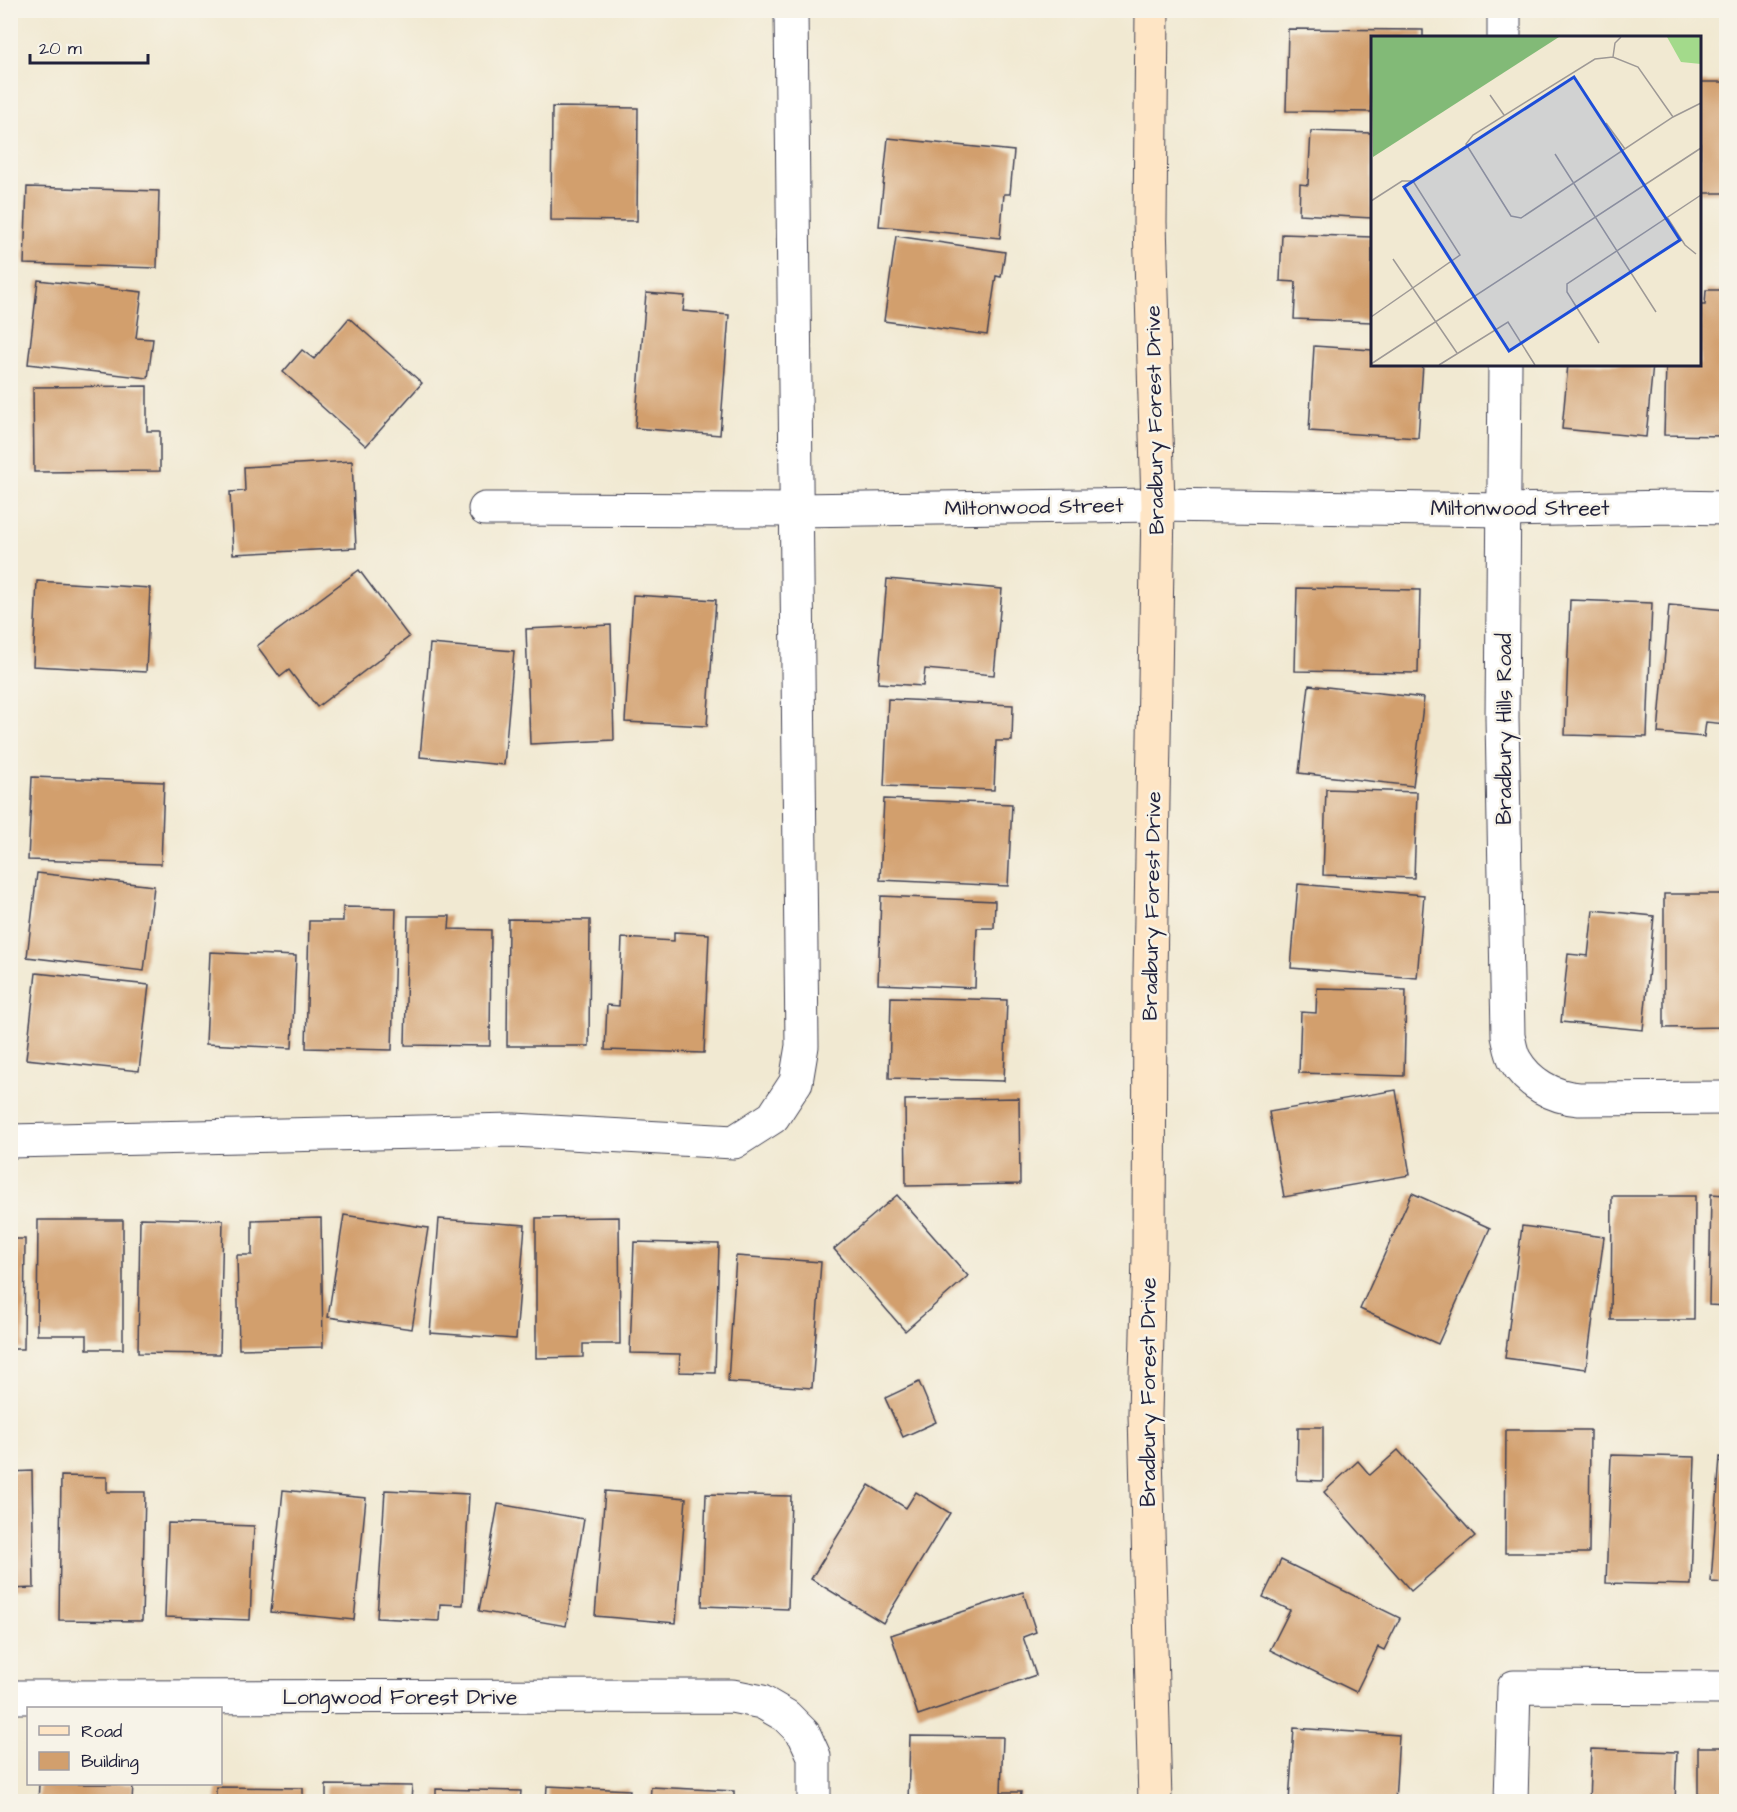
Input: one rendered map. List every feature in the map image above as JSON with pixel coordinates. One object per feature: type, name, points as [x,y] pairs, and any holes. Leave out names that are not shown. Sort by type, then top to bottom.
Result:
[{"type":"street","points":[[10,1141],[514,1130],[734,1142],[773,1117],[796,1082],[802,1046],[791,10]]},
{"type":"street","name":"Bradbury Forest Drive","points":[[1152,10],[1150,222],[1158,505],[1145,1414],[1155,1802]]},
{"type":"street","points":[[1504,10],[1504,36]]},
{"type":"street","name":"Bradbury Hills Road","points":[[1505,366],[1502,718],[1508,1036],[1514,1058],[1536,1083],[1564,1098],[1726,1098]]},
{"type":"street","name":"Miltonwood Street","points":[[485,509],[796,510],[1158,505],[1504,510],[1726,508]]},
{"type":"street","points":[[1511,1802],[1514,1687],[1726,1688]]},
{"type":"street","name":"Longwood Forest Drive","points":[[10,1699],[16,1697],[732,1696],[762,1702],[786,1716],[804,1734],[814,1756],[814,1802]]},
{"type":"building","points":[[1396,10],[1419,10],[1418,14],[1396,12]]},
{"type":"building","points":[[1288,29],[1423,30],[1423,36],[1371,36],[1371,112],[1286,111]]},
{"type":"building","points":[[1701,82],[1726,82],[1726,193],[1701,193]]},
{"type":"building","points":[[552,107],[638,108],[637,221],[551,220]]},
{"type":"building","points":[[1311,131],[1371,133],[1371,218],[1299,214],[1300,184],[1308,185]]},
{"type":"building","points":[[888,138],[1014,151],[1010,194],[1004,194],[1000,238],[879,226]]},
{"type":"building","points":[[27,187],[159,191],[157,268],[24,264]]},
{"type":"building","points":[[1282,234],[1371,237],[1371,322],[1294,319],[1296,282],[1280,281]]},
{"type":"building","points":[[896,236],[1005,252],[1001,277],[996,276],[987,335],[884,321]]},
{"type":"building","points":[[38,280],[142,292],[136,338],[153,339],[148,378],[28,364]]},
{"type":"building","points":[[1706,290],[1726,290],[1726,436],[1664,435],[1666,366],[1701,366],[1701,305],[1705,305]]},
{"type":"building","points":[[646,293],[685,296],[683,311],[729,315],[720,435],[635,428]]},
{"type":"building","points":[[349,318],[422,383],[366,446],[283,372],[302,350],[314,359]]},
{"type":"building","points":[[1314,346],[1371,350],[1371,366],[1423,366],[1418,438],[1309,431]]},
{"type":"building","points":[[1568,366],[1653,366],[1646,437],[1562,429]]},
{"type":"building","points":[[147,386],[147,431],[160,431],[160,471],[34,472],[33,387]]},
{"type":"building","points":[[352,461],[356,548],[233,554],[230,492],[245,491],[244,467]]},
{"type":"building","points":[[359,570],[409,637],[317,707],[289,670],[280,677],[257,646]]},
{"type":"building","points":[[887,579],[1002,589],[994,675],[925,669],[923,686],[878,683]]},
{"type":"building","points":[[37,581],[150,588],[146,672],[33,666]]},
{"type":"building","points":[[1297,588],[1420,590],[1418,673],[1295,671]]},
{"type":"building","points":[[633,595],[716,600],[707,726],[625,722]]},
{"type":"building","points":[[1570,600],[1652,603],[1647,737],[1565,735]]},
{"type":"building","points":[[1669,605],[1726,610],[1726,724],[1706,722],[1704,737],[1658,733]]},
{"type":"building","points":[[611,625],[614,740],[530,744],[526,629]]},
{"type":"building","points":[[430,644],[514,651],[504,765],[420,757]]},
{"type":"building","points":[[1309,685],[1424,698],[1413,786],[1299,773]]},
{"type":"building","points":[[888,699],[1013,705],[1012,741],[996,741],[994,790],[884,786]]},
{"type":"building","points":[[32,777],[164,782],[161,864],[28,860]]},
{"type":"building","points":[[1326,789],[1417,792],[1414,878],[1323,875]]},
{"type":"building","points":[[884,799],[1012,804],[1008,886],[880,880]]},
{"type":"building","points":[[37,873],[154,886],[144,971],[27,957]]},
{"type":"building","points":[[1298,884],[1424,895],[1417,978],[1291,968]]},
{"type":"building","points":[[1664,894],[1726,894],[1726,1027],[1664,1028]]},
{"type":"building","points":[[881,896],[995,901],[994,928],[977,928],[975,988],[878,984]]},
{"type":"building","points":[[343,907],[396,908],[392,1050],[306,1048],[309,921],[343,921]]},
{"type":"building","points":[[1593,910],[1654,916],[1643,1030],[1561,1022],[1568,954],[1588,956]]},
{"type":"building","points":[[408,916],[450,916],[449,929],[491,930],[490,1046],[405,1045]]},
{"type":"building","points":[[508,919],[590,920],[589,1046],[507,1046]]},
{"type":"building","points":[[674,932],[709,934],[704,1053],[605,1050],[607,1005],[619,1006],[622,938],[674,941]]},
{"type":"building","points":[[210,952],[296,956],[292,1048],[206,1044]]},
{"type":"building","points":[[36,973],[149,985],[139,1071],[26,1059]]},
{"type":"building","points":[[1317,988],[1406,990],[1404,1076],[1299,1073],[1301,1012],[1316,1013]]},
{"type":"building","points":[[891,997],[1007,1000],[1004,1081],[889,1078]]},
{"type":"building","points":[[1396,1090],[1410,1175],[1284,1197],[1269,1112]]},
{"type":"building","points":[[1019,1098],[1020,1184],[906,1186],[905,1100]]},
{"type":"building","points":[[1412,1193],[1490,1228],[1438,1344],[1360,1309]]},
{"type":"building","points":[[1711,1194],[1726,1195],[1726,1306],[1709,1305]]},
{"type":"building","points":[[897,1195],[968,1276],[905,1331],[834,1249]]},
{"type":"building","points":[[1612,1196],[1695,1196],[1694,1320],[1611,1320]]},
{"type":"building","points":[[344,1215],[428,1228],[412,1329],[328,1317]]},
{"type":"building","points":[[619,1217],[620,1344],[583,1344],[583,1357],[536,1358],[536,1218]]},
{"type":"building","points":[[140,1218],[223,1220],[220,1354],[138,1353]]},
{"type":"building","points":[[321,1218],[323,1347],[239,1349],[237,1255],[252,1255],[252,1220]]},
{"type":"building","points":[[439,1219],[525,1225],[516,1339],[430,1333]]},
{"type":"building","points":[[38,1220],[123,1220],[123,1349],[87,1349],[87,1335],[37,1335]]},
{"type":"building","points":[[1522,1226],[1604,1237],[1586,1369],[1505,1358]]},
{"type":"building","points":[[10,1239],[25,1239],[24,1349],[10,1349]]},
{"type":"building","points":[[634,1242],[719,1244],[715,1373],[679,1372],[680,1354],[630,1353]]},
{"type":"building","points":[[736,1256],[821,1262],[812,1388],[728,1382]]},
{"type":"building","points":[[919,1382],[936,1422],[903,1437],[885,1398]]},
{"type":"building","points":[[1298,1427],[1323,1427],[1323,1481],[1297,1480]]},
{"type":"building","points":[[1506,1430],[1590,1430],[1589,1553],[1505,1553]]},
{"type":"building","points":[[1398,1450],[1475,1536],[1411,1591],[1324,1492],[1358,1461],[1370,1475]]},
{"type":"building","points":[[1611,1455],[1695,1457],[1691,1585],[1606,1583]]},
{"type":"building","points":[[1720,1457],[1726,1458],[1726,1583],[1711,1582]]},
{"type":"building","points":[[32,1471],[34,1588],[10,1589],[10,1472]]},
{"type":"building","points":[[61,1476],[107,1477],[107,1492],[145,1492],[142,1621],[59,1620]]},
{"type":"building","points":[[869,1485],[906,1508],[916,1492],[950,1513],[883,1623],[811,1579]]},
{"type":"building","points":[[283,1490],[366,1498],[354,1620],[271,1612]]},
{"type":"building","points":[[385,1490],[469,1494],[463,1605],[440,1604],[439,1621],[377,1618]]},
{"type":"building","points":[[605,1491],[686,1498],[676,1623],[595,1616]]},
{"type":"building","points":[[706,1494],[791,1496],[788,1609],[702,1606]]},
{"type":"building","points":[[498,1504],[584,1519],[566,1626],[479,1611]]},
{"type":"building","points":[[168,1523],[254,1526],[250,1620],[165,1617]]},
{"type":"building","points":[[1281,1560],[1400,1618],[1384,1650],[1378,1647],[1356,1692],[1270,1650],[1290,1610],[1263,1597]]},
{"type":"building","points":[[1023,1592],[1036,1632],[1023,1637],[1036,1675],[918,1715],[891,1635]]},
{"type":"building","points":[[1294,1728],[1399,1735],[1395,1802],[1289,1802]]},
{"type":"building","points":[[910,1736],[1003,1737],[1001,1792],[1021,1792],[1020,1802],[908,1802]]},
{"type":"building","points":[[1698,1747],[1726,1747],[1726,1802],[1698,1802]]},
{"type":"building","points":[[1591,1749],[1677,1752],[1675,1802],[1589,1802]]},
{"type":"building","points":[[39,1785],[133,1785],[132,1802],[38,1802]]},
{"type":"building","points":[[326,1785],[412,1786],[411,1802],[326,1802]]},
{"type":"building","points":[[547,1786],[630,1790],[629,1802],[546,1802]]},
{"type":"building","points":[[216,1787],[303,1788],[303,1802],[216,1802]]},
{"type":"building","points":[[651,1787],[734,1791],[734,1802],[650,1802]]},
{"type":"building","points":[[436,1789],[521,1791],[520,1802],[436,1802]]}]
